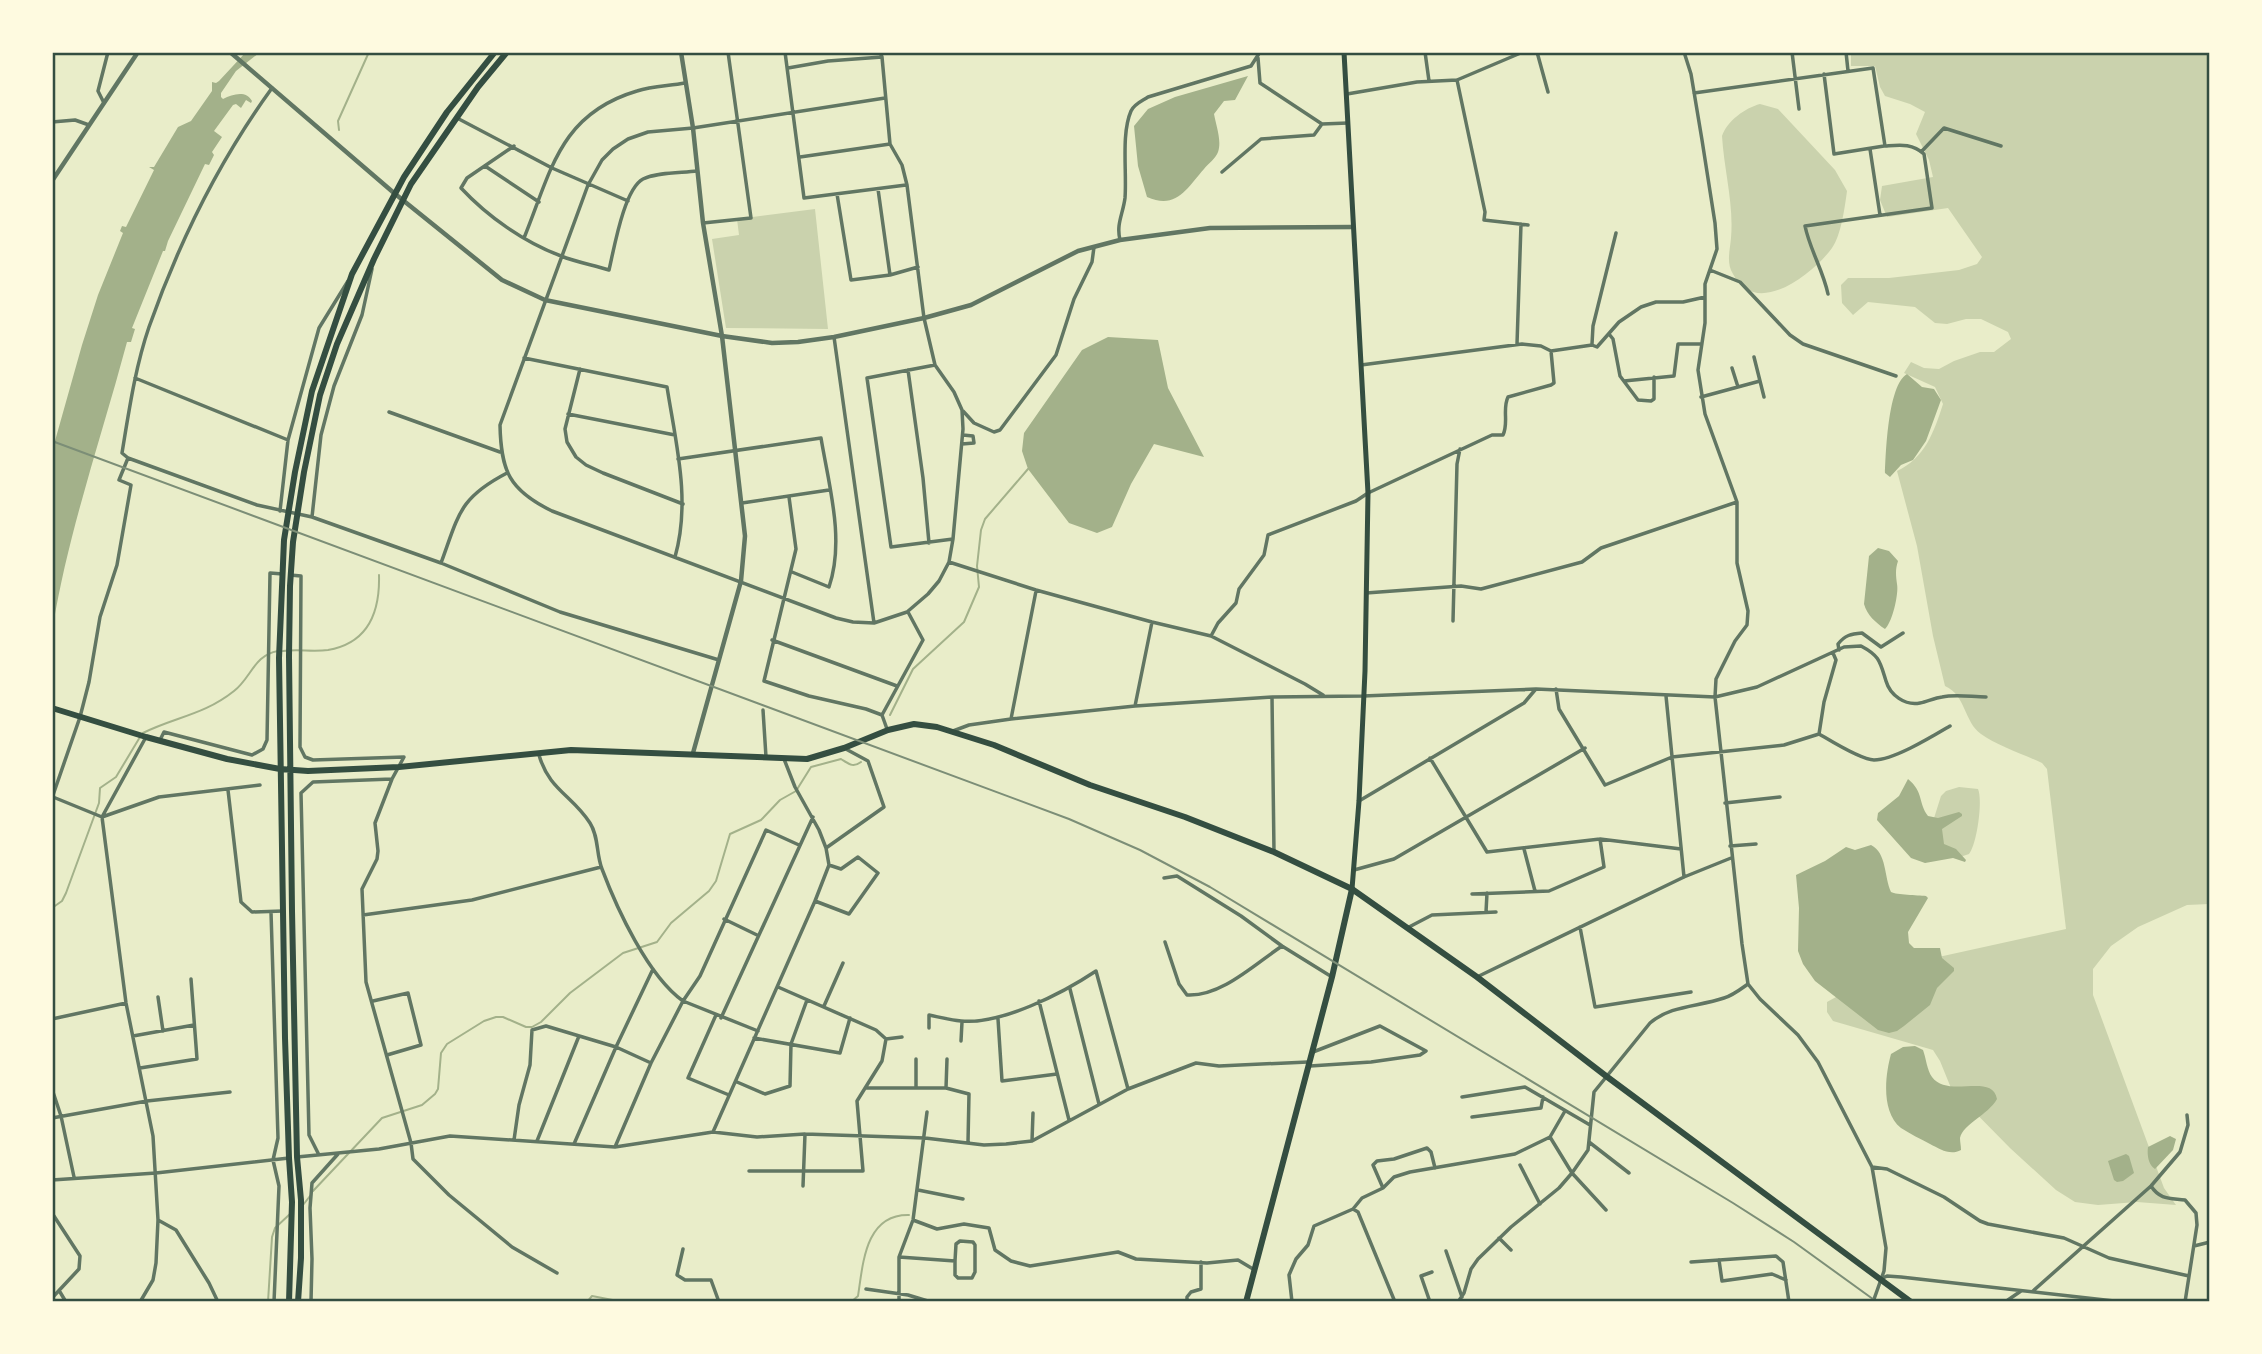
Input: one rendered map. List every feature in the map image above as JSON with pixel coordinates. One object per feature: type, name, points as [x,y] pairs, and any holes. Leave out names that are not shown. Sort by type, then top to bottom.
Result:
[{"type":"main road","points":[[289,1301],[292,1202],[282,911],[279,658],[284,540],[295,472],[312,391],[352,274],[394,193],[447,112],[495,52]]},
{"type":"main road","points":[[298,1301],[301,1258],[289,656],[293,542],[310,438],[320,395],[337,344],[411,184],[478,87],[507,52]]},
{"type":"main road","points":[[1246,1301],[1332,977],[1354,870],[1367,593],[1368,493],[1344,52]]},
{"type":"main road","points":[[52,708],[227,759],[280,769],[308,771],[399,767],[571,750],[807,759],[844,748],[888,730],[915,724],[953,731],[1090,785],[1185,817],[1274,852],[1352,888],[1477,977],[1606,1076],[1911,1301]]},
{"type":"street","points":[[104,103],[98,91],[108,52]]},
{"type":"street","points":[[52,181],[138,52]]},
{"type":"street","points":[[230,52],[394,193],[502,279],[545,300],[722,336],[772,343],[834,337],[924,318],[971,305],[1061,259],[1120,240],[1210,228],[1353,226]]},
{"type":"street","points":[[681,52],[703,223],[722,336],[745,549],[741,581],[693,753]]},
{"type":"street","points":[[703,223],[751,218],[729,52]]},
{"type":"street","points":[[785,52],[804,198],[907,185]]},
{"type":"street","points":[[827,52],[828,61]]},
{"type":"street","points":[[1120,240],[1117,228],[1124,200],[1126,140],[1131,111],[1135,105],[1148,97],[1251,66],[1260,52]]},
{"type":"street","points":[[1425,52],[1429,82]]},
{"type":"street","points":[[1347,94],[1457,80],[1523,52]]},
{"type":"street","points":[[1537,52],[1548,92]]},
{"type":"street","points":[[1684,52],[1694,93],[1717,249],[1705,284],[1705,323],[1698,370],[1701,397],[1737,502],[1737,563],[1748,611],[1747,625],[1716,679],[1715,697],[1731,858],[1748,984],[1798,1035],[1818,1062],[1872,1167],[1886,1248],[1884,1271],[1873,1301]]},
{"type":"street","points":[[1792,52],[1799,109]]},
{"type":"street","points":[[1846,52],[1848,71]]},
{"type":"street","points":[[788,68],[881,55],[890,144],[902,165],[907,185],[924,318],[935,365],[954,391],[962,410],[974,423],[994,432],[1000,430],[1056,355],[1074,299],[1092,262],[1094,247]]},
{"type":"street","points":[[1258,58],[1260,83],[1322,124],[1348,123]]},
{"type":"street","points":[[1694,93],[1873,68],[1885,146]]},
{"type":"street","points":[[1824,74],[1834,154],[1905,144],[1922,151],[1932,208],[1805,226],[1809,246],[1821,266],[1828,294]]},
{"type":"street","points":[[1457,80],[1485,212],[1484,220],[1528,225]]},
{"type":"street","points":[[524,238],[561,147],[583,119],[599,106],[640,90],[685,83]]},
{"type":"street","points":[[272,89],[232,148],[185,237],[149,328],[135,378],[122,453],[128,458],[257,505],[312,517],[441,563],[560,612],[719,660]]},
{"type":"street","points":[[885,98],[692,128],[648,132],[628,139],[601,160],[588,185],[500,425],[500,452],[517,488],[530,500],[552,511],[835,618],[874,623],[908,612],[939,581],[949,562],[963,435],[962,410]]},
{"type":"street","points":[[457,118],[552,168],[628,201]]},
{"type":"street","points":[[52,122],[75,120],[89,125]]},
{"type":"street","points":[[1222,172],[1261,139],[1314,135],[1322,124]]},
{"type":"street","points":[[1922,151],[1944,128],[2001,146]]},
{"type":"street","points":[[800,157],[890,144]]},
{"type":"street","points":[[514,146],[467,178],[461,188],[524,238],[561,256],[609,270],[628,201],[635,187],[643,179],[697,171]]},
{"type":"street","points":[[1870,149],[1880,215]]},
{"type":"street","points":[[485,166],[539,202]]},
{"type":"street","points":[[878,189],[890,275]]},
{"type":"street","points":[[837,194],[851,281],[890,275],[918,267]]},
{"type":"street","points":[[1517,345],[1521,224]]},
{"type":"street","points":[[1592,345],[1593,326],[1616,233]]},
{"type":"street","points":[[312,517],[321,435],[334,386],[362,315],[374,259]]},
{"type":"street","points":[[1710,270],[1740,282],[1790,335],[1803,344],[1896,376]]},
{"type":"street","points":[[280,511],[288,440],[319,328],[352,274]]},
{"type":"street","points":[[1360,365],[1517,345],[1541,346],[1551,351],[1592,345],[1597,347],[1619,322],[1641,307],[1656,302],[1683,302],[1705,297]]},
{"type":"street","points":[[1609,334],[1613,339],[1620,376],[1638,400],[1654,399],[1654,377]]},
{"type":"street","points":[[834,337],[874,623]]},
{"type":"street","points":[[1623,381],[1674,376],[1678,344],[1702,344]]},
{"type":"street","points":[[1211,636],[1217,624],[1236,603],[1239,589],[1265,555],[1268,535],[1356,501],[1492,435],[1503,435],[1506,430],[1505,403],[1508,397],[1554,383],[1551,351]]},
{"type":"street","points":[[1754,357],[1764,397]]},
{"type":"street","points":[[524,358],[667,387],[684,504],[682,534],[675,557]]},
{"type":"street","points":[[935,365],[867,378],[891,547],[953,539]]},
{"type":"street","points":[[1732,368],[1738,387]]},
{"type":"street","points":[[580,369],[565,429],[567,442],[576,457],[586,466],[684,504]]},
{"type":"street","points":[[908,370],[928,512],[929,543]]},
{"type":"street","points":[[135,378],[288,440]]},
{"type":"street","points":[[1701,397],[1760,381]]},
{"type":"street","points":[[389,412],[500,452]]},
{"type":"street","points":[[568,414],[674,435]]},
{"type":"street","points":[[962,444],[974,443],[973,436],[963,435]]},
{"type":"street","points":[[678,459],[821,438],[837,543],[836,568],[829,587],[791,572]]},
{"type":"street","points":[[1453,621],[1457,464],[1460,449]]},
{"type":"street","points":[[128,458],[119,480],[131,485],[117,565],[100,617],[80,717],[53,798],[102,817],[159,797],[260,785]]},
{"type":"street","points":[[441,563],[461,508],[477,491],[508,472]]},
{"type":"street","points":[[742,503],[829,490]]},
{"type":"street","points":[[789,497],[796,549],[764,681],[882,715],[888,730]]},
{"type":"street","points":[[1367,593],[1455,587],[1481,589],[1582,562],[1601,548],[1737,502]]},
{"type":"street","points":[[949,562],[1037,590],[1211,636],[1324,696]]},
{"type":"street","points":[[160,740],[164,732],[252,755],[263,749],[267,740],[270,573],[300,576],[301,753],[313,760],[404,757],[392,779],[375,823],[378,851],[374,867],[362,889],[366,982],[413,1158],[449,1195],[512,1247],[557,1273]]},
{"type":"street","points":[[1011,719],[1037,590]]},
{"type":"street","points":[[882,715],[923,639],[908,612]]},
{"type":"street","points":[[1135,706],[1152,622]]},
{"type":"street","points":[[1839,650],[1838,644],[1843,637],[1849,635],[1862,633],[1881,647],[1903,633]]},
{"type":"street","points":[[772,640],[897,686]]},
{"type":"street","points":[[953,731],[969,725],[1011,719],[1272,696],[1363,696],[1556,689],[1715,697],[1757,687],[1844,647],[1861,646],[1882,664],[1886,683],[1896,696],[1908,703],[1919,704],[1943,696],[1986,697]]},
{"type":"street","points":[[1819,734],[1824,702],[1836,660],[1833,653]]},
{"type":"street","points":[[1359,800],[1524,703],[1536,689]]},
{"type":"street","points":[[1556,689],[1559,709],[1605,785],[1672,757],[1784,745],[1819,734],[1874,760],[1915,747],[1950,726]]},
{"type":"street","points":[[1272,696],[1274,852]]},
{"type":"street","points":[[1666,696],[1684,877]]},
{"type":"street","points":[[763,710],[766,757]]},
{"type":"street","points":[[140,1301],[153,1280],[158,1220],[156,1173],[147,1101],[126,1003],[102,817],[146,737]]},
{"type":"street","points":[[826,848],[884,807],[869,761],[844,748]]},
{"type":"street","points":[[1354,870],[1394,859],[1585,748]]},
{"type":"street","points":[[538,753],[543,771],[591,825],[598,844],[601,867],[634,940],[653,969],[675,996],[683,1001],[758,1031]]},
{"type":"street","points":[[1430,758],[1487,852],[1600,839],[1681,849]]},
{"type":"street","points":[[713,1132],[829,865],[826,848],[813,817],[795,787],[784,759]]},
{"type":"street","points":[[319,1155],[309,1135],[301,793],[313,782],[392,779]]},
{"type":"street","points":[[228,790],[241,902],[252,912],[292,911]]},
{"type":"street","points":[[1725,803],[1780,797]]},
{"type":"street","points":[[730,1095],[688,1078],[813,817]]},
{"type":"street","points":[[615,1147],[651,1063],[683,1001],[700,976],[766,830],[799,845]]},
{"type":"street","points":[[1472,894],[1549,891],[1604,867],[1600,839]]},
{"type":"street","points":[[1730,846],[1756,844]]},
{"type":"street","points":[[1524,849],[1535,892]]},
{"type":"street","points":[[815,901],[849,914],[878,873],[858,857],[841,869],[829,865]]},
{"type":"street","points":[[1477,977],[1684,877],[1731,858]]},
{"type":"street","points":[[363,915],[472,901],[601,867]]},
{"type":"street","points":[[1164,878],[1177,876],[1332,977]]},
{"type":"street","points":[[1486,893],[1486,912]]},
{"type":"street","points":[[271,912],[278,1138],[273,1160],[279,1186],[274,1301]]},
{"type":"street","points":[[1409,927],[1432,915],[1496,912]]},
{"type":"street","points":[[724,919],[758,936]]},
{"type":"street","points":[[1580,927],[1595,1007],[1691,992]]},
{"type":"street","points":[[1165,942],[1179,984],[1187,995],[1201,996],[1228,983],[1282,946]]},
{"type":"street","points":[[823,1006],[843,963]]},
{"type":"street","points":[[574,1144],[653,969]]},
{"type":"street","points":[[929,1028],[929,1015],[962,1022],[998,1018],[1070,989],[1096,971],[1128,1089]]},
{"type":"street","points":[[140,1068],[197,1059],[191,979]]},
{"type":"street","points":[[1458,1301],[1478,1259],[1559,1188],[1588,1150],[1592,1096],[1650,1023],[1659,1015],[1672,1010],[1725,998],[1748,984]]},
{"type":"street","points":[[778,987],[876,1030],[886,1039],[902,1037]]},
{"type":"street","points":[[1070,989],[1099,1104]]},
{"type":"street","points":[[373,1001],[408,993],[421,1045],[387,1055]]},
{"type":"street","points":[[158,997],[163,1031]]},
{"type":"street","points":[[736,1082],[765,1094],[790,1086],[791,1044],[807,1000]]},
{"type":"street","points":[[1039,1001],[1069,1120]]},
{"type":"street","points":[[52,1018],[126,1003]]},
{"type":"street","points":[[754,1038],[840,1054],[850,1018]]},
{"type":"street","points":[[998,1018],[1002,1081],[1057,1074]]},
{"type":"street","points":[[961,1041],[962,1022]]},
{"type":"street","points":[[133,1036],[194,1025]]},
{"type":"street","points":[[514,1140],[519,1105],[530,1065],[532,1030],[546,1026],[616,1047],[651,1063]]},
{"type":"street","points":[[52,1180],[156,1173],[379,1149],[450,1136],[615,1147],[713,1132],[757,1137],[805,1134],[1006,1144],[1032,1141],[1128,1089],[1196,1063],[1219,1066],[1371,1062],[1420,1055],[1426,1051],[1380,1026],[1311,1053]]},
{"type":"street","points":[[537,1141],[579,1036]]},
{"type":"street","points":[[749,1171],[863,1171],[857,1101],[882,1061],[886,1039]]},
{"type":"street","points":[[916,1059],[916,1088]]},
{"type":"street","points":[[946,1088],[947,1059]]},
{"type":"street","points":[[1462,1097],[1525,1087],[1590,1125]]},
{"type":"street","points":[[866,1088],[946,1088],[969,1094],[968,1142]]},
{"type":"street","points":[[52,1089],[61,1116],[74,1177]]},
{"type":"street","points":[[52,1118],[147,1101],[230,1092]]},
{"type":"street","points":[[1472,1117],[1541,1108],[1543,1097]]},
{"type":"street","points":[[1292,1301],[1289,1275],[1296,1259],[1308,1245],[1314,1226],[1353,1209],[1362,1198],[1383,1188],[1394,1177],[1516,1154],[1550,1137],[1565,1111]]},
{"type":"street","points":[[899,1301],[899,1257],[914,1220],[927,1112]]},
{"type":"street","points":[[1032,1141],[1033,1113]]},
{"type":"street","points":[[2033,1291],[2151,1186],[2180,1152],[2188,1125],[2186,1115]]},
{"type":"street","points":[[803,1186],[805,1134]]},
{"type":"street","points":[[1550,1137],[1572,1173],[1606,1210]]},
{"type":"street","points":[[1589,1142],[1629,1173]]},
{"type":"street","points":[[1383,1188],[1373,1165],[1377,1161],[1427,1149],[1431,1152],[1435,1168]]},
{"type":"street","points":[[311,1301],[312,1183],[339,1153]]},
{"type":"street","points":[[1520,1165],[1540,1203]]},
{"type":"street","points":[[1872,1167],[1888,1170],[1944,1197],[1980,1221],[2064,1238],[2109,1258],[2189,1276]]},
{"type":"street","points":[[2151,1186],[2156,1194],[2163,1198],[2185,1200],[2196,1213],[2197,1225],[2185,1301]]},
{"type":"street","points":[[918,1190],[964,1199]]},
{"type":"street","points":[[1353,1209],[1358,1212],[1395,1301]]},
{"type":"street","points":[[52,1213],[80,1255],[79,1269],[52,1298]]},
{"type":"street","points":[[158,1220],[176,1230],[218,1301]]},
{"type":"street","points":[[914,1220],[937,1229],[964,1224],[989,1228],[995,1250],[1011,1261],[1030,1266],[1118,1252],[1136,1259],[1201,1262],[1238,1260],[1254,1269]]},
{"type":"street","points":[[1499,1238],[1511,1250]]},
{"type":"street","points":[[960,1241],[973,1242],[975,1272],[972,1278],[958,1278],[955,1275],[955,1261],[956,1244],[960,1241]]},
{"type":"street","points":[[2194,1246],[2210,1242]]},
{"type":"street","points":[[683,1249],[677,1275],[685,1280],[711,1280],[719,1301]]},
{"type":"street","points":[[1446,1251],[1462,1297]]},
{"type":"street","points":[[1691,1262],[1776,1256],[1783,1262],[1789,1301]]},
{"type":"street","points":[[899,1257],[955,1261]]},
{"type":"street","points":[[1719,1260],[1722,1282],[1772,1274],[1786,1280]]},
{"type":"street","points":[[1187,1301],[1191,1292],[1201,1289],[1201,1262]]},
{"type":"street","points":[[1430,1301],[1421,1276],[1432,1272]]},
{"type":"street","points":[[1881,1279],[1887,1276],[2123,1301]]},
{"type":"street","points":[[866,1289],[931,1301]]},
{"type":"street","points":[[2005,1301],[2022,1290]]},
{"type":"street","points":[[60,1292],[66,1301]]},
{"type":"shaded area","points":[[245,53],[259,53],[236,71],[221,97],[223,99],[243,94],[252,101],[251,103],[246,100],[241,108],[233,105],[214,131],[222,137],[212,152],[214,155],[209,165],[205,164],[163,251],[132,328],[135,329],[131,342],[127,342],[77,518],[53,626],[53,448],[98,295],[123,233],[120,231],[122,226],[126,227],[154,170],[149,167],[154,167],[178,127],[191,121],[212,91],[212,82],[219,81]]},
{"type":"shaded area","points":[[1851,53],[2209,53],[2209,904],[2187,905],[2138,927],[2111,946],[2093,969],[2093,995],[2164,1188],[2176,1205],[2137,1202],[2098,1205],[2075,1202],[2056,1190],[2010,1148],[1951,1088],[1933,1050],[1833,1021],[1827,1012],[1827,1002],[1836,997],[1934,958],[2066,929],[2047,769],[2042,763],[1981,734],[1971,723],[1957,696],[1945,686],[1917,546],[1897,471],[1915,459],[1927,443],[1943,404],[1935,387],[1904,373],[1911,362],[1924,368],[1939,369],[1980,352],[1994,352],[2011,339],[2008,332],[1981,319],[1935,323],[1915,307],[1868,302],[1853,315],[1842,303],[1841,285],[1848,278],[1889,278],[1959,270],[1977,264],[1982,257],[1948,208],[1887,217],[1880,200],[1882,186],[1933,177],[1929,160],[1916,134],[1925,112],[1885,96],[1875,66],[1851,66]]},
{"type":"shaded area","points":[[1248,76],[1235,100],[1224,101],[1214,114],[1219,143],[1214,159],[1186,190],[1174,199],[1166,201],[1147,197],[1138,166],[1134,126],[1148,109],[1175,97]]},
{"type":"shaded area","points":[[1760,104],[1778,109],[1835,170],[1847,191],[1840,229],[1832,248],[1798,280],[1784,288],[1756,293],[1743,287],[1731,270],[1731,212],[1722,136],[1737,116]]},
{"type":"shaded area","points":[[815,209],[828,329],[726,328],[712,239],[739,235],[737,219]]},
{"type":"shaded area","points":[[1108,337],[1158,340],[1168,388],[1204,457],[1154,444],[1131,484],[1112,527],[1097,533],[1069,523],[1028,469],[1022,451],[1024,433],[1082,350]]},
{"type":"shaded area","points":[[1907,374],[1922,387],[1934,389],[1941,400],[1926,441],[1913,460],[1901,465],[1890,477],[1885,473],[1889,419],[1896,391]]},
{"type":"shaded area","points":[[1878,548],[1889,551],[1898,561],[1896,601],[1885,629],[1872,618],[1864,604],[1869,556]]},
{"type":"shaded area","points":[[1908,779],[1919,793],[1928,816],[1938,818],[1959,812],[1962,814],[1942,829],[1944,844],[1956,849],[1965,862],[1953,858],[1925,863],[1911,858],[1877,820],[1878,813],[1899,796]]},
{"type":"shaded area","points":[[1959,787],[1978,789],[1980,802],[1972,849],[1969,854],[1960,857],[1929,834],[1941,796],[1946,791]]},
{"type":"shaded area","points":[[1871,845],[1883,859],[1891,892],[1928,898],[1908,932],[1909,943],[1914,948],[1940,948],[1942,958],[1954,968],[1937,988],[1930,1005],[1897,1031],[1889,1033],[1878,1030],[1815,981],[1798,951],[1799,908],[1796,875],[1846,847],[1855,850]]},
{"type":"shaded area","points":[[1915,1046],[1923,1050],[1930,1074],[1939,1083],[1958,1087],[1987,1087],[1997,1099],[1962,1133],[1961,1150],[1957,1152],[1941,1150],[1901,1128],[1890,1113],[1886,1083],[1891,1054],[1903,1047]]},
{"type":"shaded area","points":[[2170,1136],[2176,1139],[2173,1150],[2155,1169],[2149,1162],[2148,1147]]},
{"type":"shaded area","points":[[2126,1154],[2134,1173],[2117,1182],[2108,1161]]},
{"type":"waterway","points":[[339,130],[338,121],[369,52]]},
{"type":"waterway","points":[[890,715],[913,669],[964,622],[979,587],[977,566],[985,519],[1028,469]]},
{"type":"waterway","points":[[283,651],[328,650],[353,641],[369,624],[374,613],[379,575]]},
{"type":"waterway","points":[[143,733],[223,699],[240,686],[263,657],[278,651]]},
{"type":"waterway","points":[[52,908],[62,901],[66,893],[99,803],[100,788],[116,777],[140,737]]},
{"type":"waterway","points":[[313,1191],[382,1118],[422,1105],[435,1094],[438,1089],[441,1053],[447,1044],[484,1021],[496,1017],[503,1017],[526,1027],[541,1022],[570,993],[623,953],[657,942],[671,923],[709,891],[716,881],[730,834],[761,820],[780,800],[796,791],[811,767],[841,759],[853,765],[861,762]]},
{"type":"waterway","points":[[303,1205],[310,1196]]},
{"type":"waterway","points":[[268,1302],[272,1237],[275,1228],[290,1214]]},
{"type":"waterway","points":[[851,1302],[858,1296],[865,1256],[875,1232],[883,1223],[894,1217],[909,1215]]},
{"type":"waterway","points":[[587,1302],[592,1296],[623,1302]]},
{"type":"railway","points":[[52,441],[1069,819],[1140,850],[1210,887],[1733,1203],[1794,1242],[1877,1302]]}]
